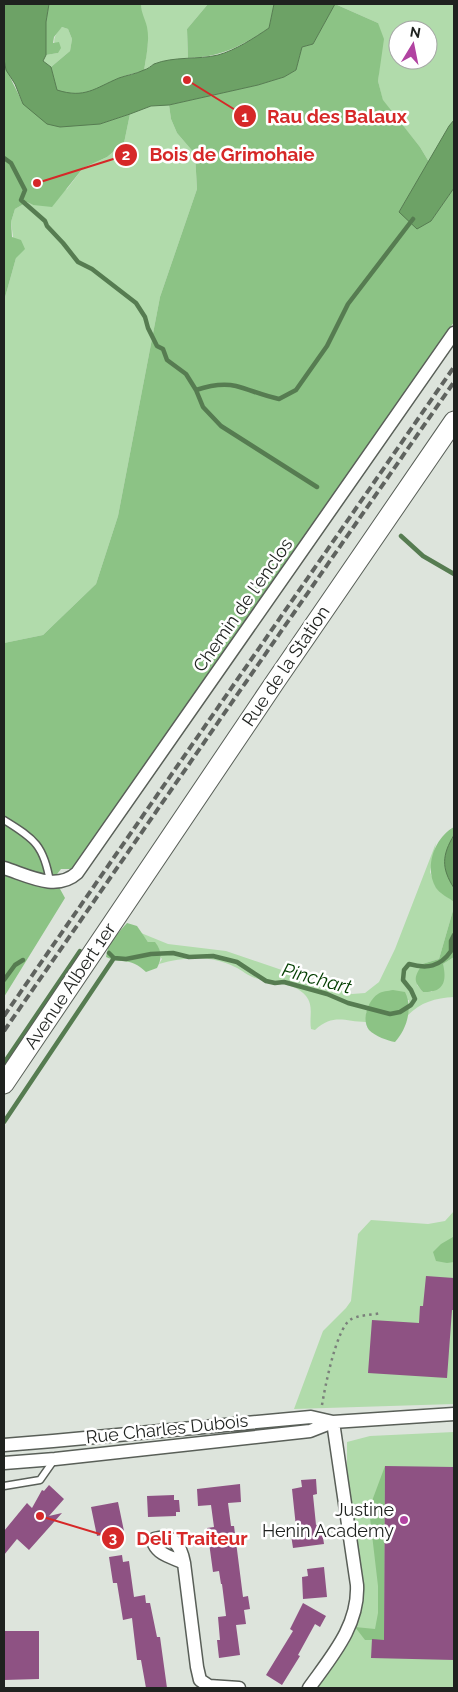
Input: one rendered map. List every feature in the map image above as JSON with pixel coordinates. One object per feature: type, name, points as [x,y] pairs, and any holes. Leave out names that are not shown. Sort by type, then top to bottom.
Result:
[{"type":"main road","name":"Rue de la Station","points":[[120,913],[275,682],[454,421]]},
{"type":"main road","name":"Avenue Albert 1er","points":[[4,1084],[120,913]]},
{"type":"street","name":"Chemin de l'enclos","points":[[50,882],[70,879],[82,867],[454,333]]},
{"type":"street","points":[[4,868],[50,882]]},
{"type":"street","name":"Rue Charles Dubois","points":[[4,1445],[310,1417],[327,1421],[454,1414]]},
{"type":"street","points":[[309,1688],[349,1628],[357,1599],[357,1585],[327,1421]]},
{"type":"street","name":"Rue Charles Dubois","points":[[4,1463],[310,1431],[327,1421]]},
{"type":"street","points":[[53,1442],[55,1459]]},
{"type":"street","points":[[184,1563],[200,1680],[209,1686],[239,1688]]},
{"type":"lane","points":[[4,820],[22,830],[37,844],[47,861],[50,882]]},
{"type":"lane","points":[[4,1486],[40,1480],[55,1459]]},
{"type":"path","points":[[327,1421],[322,1404],[338,1338],[344,1325],[352,1319],[381,1313]]},
{"type":"shaded area","points":[[4,4],[49,4],[46,22],[46,55],[43,61],[51,67],[57,90],[83,93],[119,78],[138,73],[154,64],[178,59],[218,55],[231,50],[269,28],[274,4],[335,4],[313,44],[302,47],[296,70],[284,77],[258,85],[169,105],[151,106],[100,124],[60,127],[47,124],[23,104],[15,84],[6,70],[4,59]]},
{"type":"shaded area","points":[[49,4],[141,4],[148,38],[144,71],[130,74],[89,92],[75,94],[57,91],[51,67],[70,51],[72,39],[68,29],[62,27],[54,37],[53,43],[59,42],[61,48],[58,53],[46,55],[46,22]]},
{"type":"shaded area","points":[[141,4],[208,4],[187,29],[188,58],[154,64],[144,71],[148,44]]},
{"type":"shaded area","points":[[208,4],[274,4],[269,28],[240,45],[221,53],[188,58],[187,29]]},
{"type":"shaded area","points":[[335,4],[454,4],[454,120],[429,162],[420,147],[383,101],[378,81],[380,61],[378,23]]},
{"type":"shaded area","points":[[335,4],[378,23],[384,39],[378,81],[383,100],[420,147],[429,162],[399,212],[431,221],[454,188],[454,322],[72,869],[61,869],[54,878],[65,898],[4,997],[4,643],[43,635],[96,584],[118,516],[160,297],[197,189],[195,154],[177,133],[171,119],[169,105],[258,85],[284,77],[296,70],[302,47],[313,44]]},
{"type":"shaded area","points":[[62,27],[68,29],[72,39],[70,51],[51,67],[43,61],[46,55],[58,53],[54,39]]},
{"type":"shaded area","points":[[4,59],[23,104],[100,124],[130,114],[124,143],[107,157],[83,168],[52,207],[33,205],[27,202],[15,209],[11,222],[12,237],[21,240],[25,249],[16,258],[4,301]]},
{"type":"shaded area","points":[[157,104],[169,105],[171,119],[177,133],[195,154],[197,189],[160,297],[118,516],[96,584],[43,635],[4,643],[4,301],[16,258],[11,222],[15,209],[27,202],[33,205],[67,189],[83,168],[107,157],[124,143],[130,114]]},
{"type":"shaded area","points":[[454,120],[454,188],[431,221],[417,229],[399,212]]},
{"type":"shaded area","points":[[454,827],[454,835],[451,840],[454,902],[436,888],[431,872],[431,863],[436,846],[441,838]]},
{"type":"shaded area","points":[[454,835],[454,888],[445,868],[445,855]]},
{"type":"shaded area","points":[[436,843],[430,872],[437,889],[454,902],[454,907],[439,959],[422,964],[417,985],[423,992],[432,992],[443,964],[454,957],[454,997],[441,998],[429,1002],[418,1007],[407,1016],[409,1000],[366,1012],[366,1022],[334,1020],[315,1030],[311,1029],[311,1008],[306,996],[296,988],[255,978],[217,960],[197,958],[159,964],[162,959],[141,933],[168,944],[226,951],[352,994],[365,993],[379,982],[395,949]]},
{"type":"shaded area","points":[[454,907],[454,957],[443,964],[445,976],[440,988],[430,992],[423,992],[417,984],[416,975],[422,964],[439,959]]},
{"type":"shaded area","points":[[127,923],[137,926],[148,942],[155,942],[159,948],[160,961],[157,968],[146,972],[130,962],[106,957],[109,943]]},
{"type":"shaded area","points":[[393,990],[405,992],[409,1011],[406,1025],[395,1042],[382,1038],[369,1030],[366,1021],[367,1010],[374,997],[381,992]]},
{"type":"shaded area","points":[[454,1211],[454,1404],[294,1409],[323,1331],[351,1301],[358,1234],[371,1220],[428,1224],[445,1221]]},
{"type":"shaded area","points":[[453,1237],[454,1262],[436,1261],[433,1252],[441,1244]]},
{"type":"shaded area","name":"Justine Henin Academy","points":[[454,1432],[454,1688],[316,1688],[349,1643],[355,1627],[361,1587],[347,1468],[347,1442],[370,1436]]},
{"type":"shaded area","points":[[385,1466],[384,1640],[365,1640],[355,1627],[375,1629],[378,1613],[378,1586],[369,1509]]},
{"type":"building","points":[[426,1276],[454,1278],[454,1310],[452,1310],[447,1378],[368,1373],[372,1320],[419,1323],[420,1306],[423,1306]]},
{"type":"building","points":[[385,1466],[454,1467],[454,1660],[371,1658],[372,1639],[384,1640]]},
{"type":"building","points":[[316,1479],[317,1494],[313,1495],[316,1525],[321,1524],[324,1544],[293,1548],[290,1528],[296,1527],[292,1489],[302,1487],[301,1480]]},
{"type":"building","points":[[240,1484],[241,1502],[228,1503],[231,1526],[234,1526],[243,1597],[248,1596],[250,1609],[244,1610],[246,1624],[236,1625],[240,1655],[219,1658],[217,1640],[220,1640],[218,1617],[226,1616],[222,1584],[219,1571],[213,1572],[207,1528],[214,1527],[211,1505],[198,1506],[197,1489]]},
{"type":"building","points":[[49,1485],[64,1499],[49,1516],[62,1513],[29,1550],[17,1539],[4,1555],[4,1531],[27,1503],[32,1508],[42,1490],[44,1491]]},
{"type":"building","points":[[174,1495],[174,1500],[179,1500],[180,1512],[176,1512],[176,1516],[148,1517],[147,1496]]},
{"type":"building","points":[[118,1502],[124,1531],[97,1536],[91,1507]]},
{"type":"building","points":[[122,1555],[123,1562],[129,1561],[134,1597],[145,1595],[146,1603],[150,1603],[157,1637],[160,1637],[167,1688],[146,1688],[141,1660],[137,1660],[132,1618],[123,1620],[117,1583],[113,1583],[109,1557]]},
{"type":"building","points":[[324,1567],[327,1597],[303,1599],[302,1577],[308,1576],[307,1569]]},
{"type":"building","points":[[303,1603],[326,1616],[320,1627],[315,1624],[298,1655],[300,1656],[282,1685],[266,1675],[293,1631],[290,1629]]},
{"type":"building","points":[[4,1631],[39,1631],[39,1679],[4,1680]]},
{"type":"waterway","points":[[4,158],[11,163],[25,190],[21,200],[45,221],[47,226],[78,262],[92,269],[136,303],[145,317],[157,346],[163,349],[167,360],[186,374],[196,390]]},
{"type":"waterway","points":[[317,487],[221,426],[203,407],[196,390],[216,385],[231,385],[279,399],[296,390],[327,346],[348,304],[413,219]]},
{"type":"waterway","points":[[401,536],[423,556],[454,574]]},
{"type":"waterway","name":"Pinchart","points":[[109,953],[114,958],[126,959],[151,954],[173,953],[189,957],[213,956],[237,962],[266,981],[284,982],[327,994],[348,1003],[390,1014],[400,1012],[411,1005],[415,999],[403,980],[404,970],[409,964],[427,966],[438,963],[451,951],[451,941],[454,935]]},
{"type":"waterway","points":[[4,1063],[80,951]]},
{"type":"waterway","points":[[4,1122],[114,958]]},
{"type":"waterway","name":"Pinchart","points":[[4,980],[15,965],[23,960]]},
{"type":"railway","points":[[4,1016],[454,367]]},
{"type":"railway","points":[[4,1031],[454,382]]},
{"type":"place","name":"Rau des Balaux","points":[[187,80]]},
{"type":"place","name":"Bois de Grimohaie","points":[[37,183]]},
{"type":"place","name":"Deli Traiteur","points":[[40,1516]]},
{"type":"place","name":"Justine Henin Academy","points":[[404,1520]]}]
